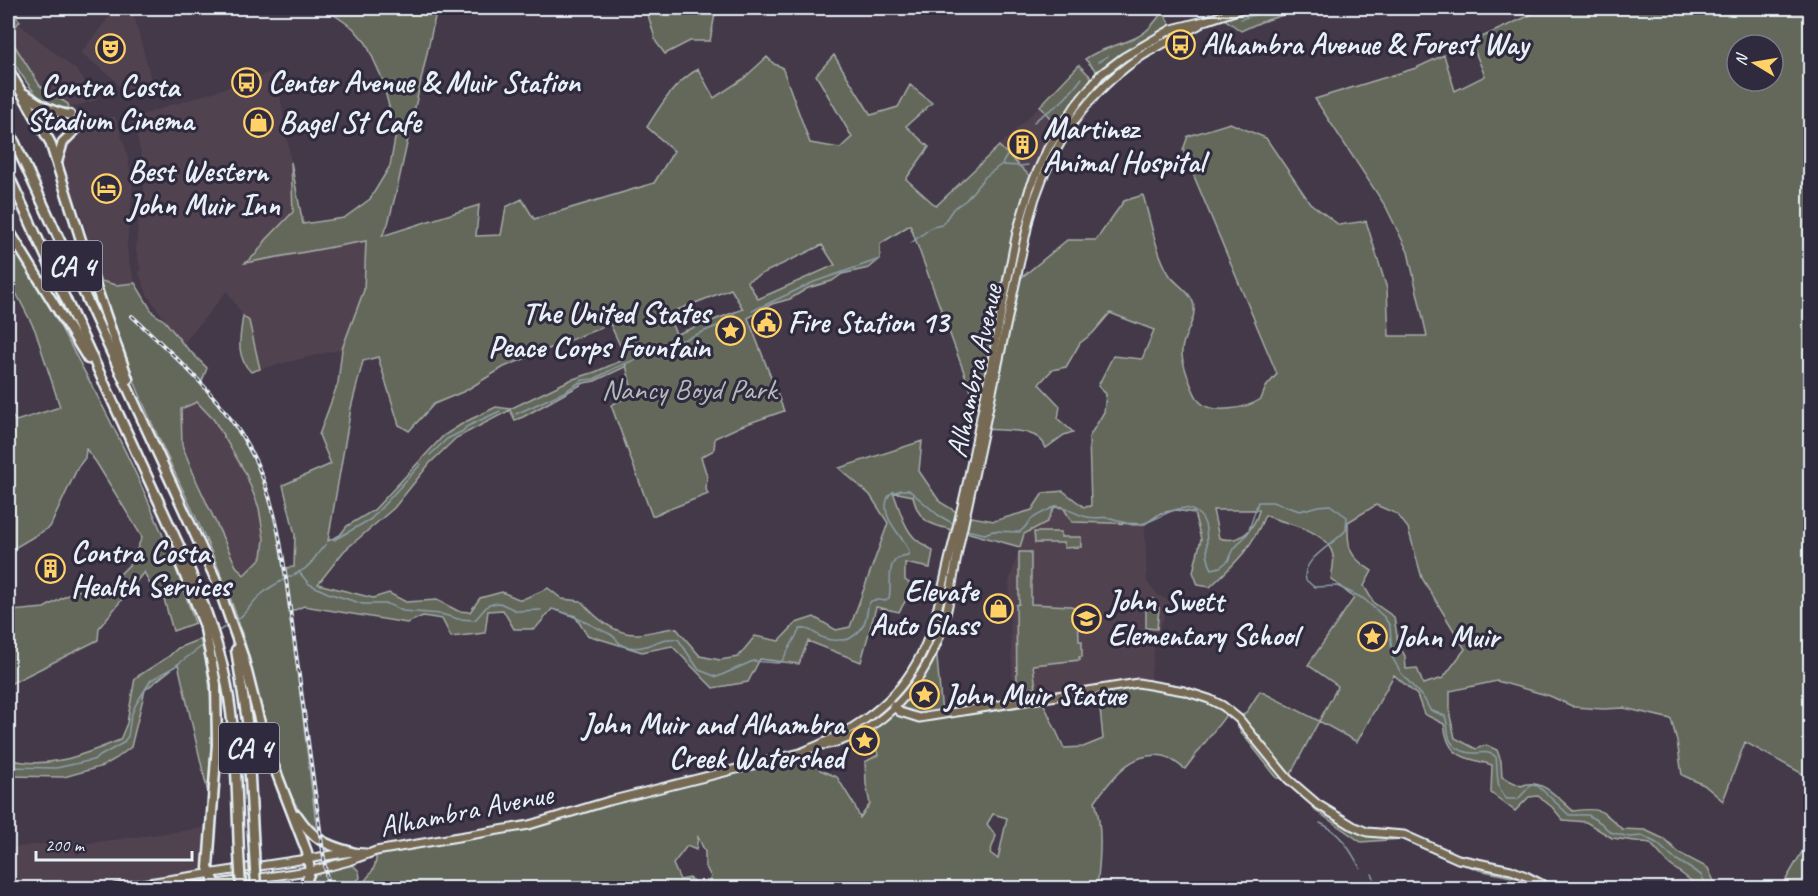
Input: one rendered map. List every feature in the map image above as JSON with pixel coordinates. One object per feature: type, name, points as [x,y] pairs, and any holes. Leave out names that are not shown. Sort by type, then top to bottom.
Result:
[{"type":"highway","points":[[8,69],[47,136],[136,405]]},
{"type":"highway","points":[[22,92],[42,107],[70,116]]},
{"type":"highway","name":"CA 4","points":[[8,128],[211,569],[231,623],[237,644],[247,721],[256,888]]},
{"type":"highway","points":[[57,163],[63,142],[78,128]]},
{"type":"highway","name":"CA 4","points":[[8,174],[155,493],[201,605],[231,716],[241,888]]},
{"type":"highway","points":[[8,229],[110,396]]},
{"type":"highway","points":[[237,644],[247,669],[262,735],[307,852],[310,871],[303,888]]},
{"type":"highway","points":[[214,649],[218,723],[208,868],[218,887]]},
{"type":"highway","points":[[288,802],[307,831],[337,848],[352,852]]},
{"type":"main road","name":"Alhambra Avenue","points":[[963,515],[1021,217],[1030,188],[1048,148],[1076,105],[1100,75],[1124,57],[1172,29],[1244,8]]},
{"type":"main road","name":"Alhambra Avenue","points":[[189,888],[218,887],[310,871],[366,854],[529,825],[609,801],[800,753],[818,746],[877,712],[916,666],[935,621],[963,515],[1036,191],[1050,162],[1087,104],[1120,71],[1152,50],[1208,20]]},
{"type":"main road","name":"Alhambra Avenue","points":[[818,746],[842,742],[865,731],[895,708],[920,676],[936,647],[949,598],[959,531]]},
{"type":"main road","points":[[888,701],[908,716],[919,718],[1138,683],[1184,691],[1209,699],[1229,710],[1288,779],[1317,804],[1353,826],[1367,832],[1404,835],[1458,859],[1511,870],[1549,888]]},
{"type":"main road","name":"Alhambra Avenue","points":[[115,888],[352,852],[366,854]]},
{"type":"shaded area","points":[[116,8],[132,8],[152,83],[122,91],[114,79],[81,53]]},
{"type":"shaded area","points":[[18,23],[75,69],[98,97],[97,100],[69,108],[68,104],[40,86],[8,35]]},
{"type":"shaded area","points":[[276,70],[291,162],[293,212],[247,262],[366,241],[364,290],[342,349],[260,369],[249,321],[243,316],[227,291],[183,344],[148,296],[138,271],[141,270],[136,250],[144,189],[142,158],[133,121],[137,116],[236,86]]},
{"type":"shaded area","points":[[1040,106],[1060,130],[1034,180],[999,146]]},
{"type":"shaded area","points":[[115,116],[126,150],[133,183],[127,244],[128,258],[135,283],[116,285],[98,280],[79,207],[68,199],[58,155],[78,127]]},
{"type":"shaded area","points":[[197,402],[214,420],[245,472],[259,508],[264,539],[262,557],[244,575],[236,567],[182,445],[181,409]]},
{"type":"shaded area","name":"John Swett Elementary School","points":[[1055,506],[1063,507],[1072,522],[1145,525],[1147,582],[1158,595],[1171,602],[1156,635],[1150,684],[1013,703],[1009,582],[1024,534],[1047,522]]},
{"type":"shaded area","points":[[205,828],[202,862],[200,868],[193,871],[125,881],[110,879],[78,888],[8,888],[8,848],[74,840],[74,845]]},
{"type":"green space","points":[[8,8],[20,21],[8,35],[40,86],[68,104],[69,108],[52,106],[45,102],[28,85],[12,61],[7,45]]},
{"type":"green space","name":"Nancy Boyd Park","points":[[336,8],[437,8],[397,189],[388,224],[382,236],[479,205],[476,236],[501,235],[506,207],[522,199],[534,219],[654,183],[674,151],[647,127],[675,88],[698,69],[714,98],[743,79],[767,57],[774,64],[782,67],[810,143],[840,148],[852,137],[816,75],[834,55],[871,115],[898,107],[910,85],[932,103],[906,126],[929,147],[906,179],[936,206],[999,146],[1034,180],[1030,188],[980,416],[910,225],[880,244],[880,259],[869,268],[842,274],[832,281],[808,288],[748,318],[784,411],[715,438],[714,450],[701,457],[707,476],[708,494],[652,516],[611,405],[633,394],[626,365],[595,381],[584,383],[523,417],[515,420],[510,410],[456,438],[430,463],[394,508],[344,551],[318,584],[373,598],[389,593],[406,602],[437,600],[458,611],[470,612],[480,598],[502,592],[521,600],[548,588],[562,599],[581,601],[599,619],[621,632],[638,634],[676,628],[700,656],[720,660],[738,657],[755,636],[779,641],[796,623],[814,617],[836,630],[850,627],[888,523],[870,495],[839,468],[922,441],[919,471],[940,502],[960,514],[956,531],[940,527],[922,517],[913,496],[893,492],[902,518],[912,536],[933,551],[930,568],[905,563],[905,580],[911,584],[906,600],[899,612],[876,607],[861,662],[808,641],[799,664],[760,659],[748,682],[713,688],[672,646],[642,652],[587,635],[575,616],[552,609],[535,629],[514,629],[503,610],[488,611],[485,633],[451,637],[442,619],[423,616],[407,623],[304,606],[290,612],[317,832],[305,820],[294,801],[275,753],[241,628],[230,597],[140,396],[98,280],[116,285],[135,283],[153,313],[165,321],[183,344],[207,368],[201,384],[235,427],[258,469],[273,515],[284,568],[294,567],[295,535],[283,485],[331,464],[319,435],[338,383],[342,349],[364,290],[366,241],[245,263],[256,254],[293,212],[291,162],[303,224],[344,218],[370,199],[390,166],[396,133],[381,76],[366,43],[353,28],[333,14]],"holes":[[[822,245],[835,265],[758,299],[747,281]],[[731,289],[743,309],[674,335],[676,334],[667,314]],[[610,324],[625,356],[623,360],[570,380],[510,409],[496,407],[465,422],[443,436],[374,510],[347,526],[340,535],[328,541],[351,408],[363,361],[378,357],[399,425],[409,431],[434,404],[465,391],[504,367]],[[197,402],[214,420],[245,472],[259,508],[264,539],[262,557],[244,575],[236,566],[182,445],[181,409]]]},
{"type":"green space","points":[[646,8],[712,8],[715,14],[710,41],[690,41],[665,54],[656,42]]},
{"type":"green space","points":[[1210,8],[1305,8],[1241,31],[1220,16],[1208,20]]},
{"type":"green space","points":[[1546,8],[1810,8],[1810,778],[1745,742],[1723,801],[1704,785],[1682,775],[1671,719],[1624,708],[1574,707],[1550,696],[1497,681],[1450,691],[1450,716],[1455,738],[1476,749],[1486,745],[1497,750],[1501,761],[1502,777],[1521,786],[1536,784],[1543,787],[1573,811],[1590,809],[1600,811],[1622,829],[1645,830],[1664,839],[1679,853],[1708,868],[1717,888],[1701,888],[1670,865],[1650,843],[1612,838],[1586,822],[1563,820],[1538,796],[1529,797],[1515,811],[1491,793],[1492,765],[1465,757],[1453,750],[1449,744],[1444,724],[1424,714],[1417,695],[1394,675],[1357,742],[1319,721],[1338,686],[1308,665],[1354,598],[1331,579],[1333,555],[1329,546],[1322,539],[1314,533],[1265,515],[1248,547],[1210,587],[1198,585],[1193,572],[1201,539],[1194,513],[1176,510],[1161,513],[1145,524],[1072,522],[1063,507],[1055,506],[1047,522],[1024,534],[1020,547],[962,531],[966,516],[994,521],[1032,510],[1043,493],[1063,491],[1084,507],[1091,506],[1089,437],[1104,412],[1106,394],[1098,386],[1113,356],[1142,359],[1154,330],[1110,313],[1093,333],[1080,343],[1066,367],[1052,370],[1039,384],[1060,406],[1058,419],[1073,432],[1064,435],[1046,448],[1036,436],[1028,433],[985,429],[1015,283],[1067,240],[1096,240],[1124,201],[1143,195],[1164,266],[1193,302],[1194,315],[1182,348],[1182,355],[1194,393],[1200,402],[1213,408],[1230,409],[1248,405],[1261,399],[1266,387],[1277,374],[1183,150],[1188,136],[1230,123],[1266,138],[1310,203],[1339,225],[1366,221],[1387,289],[1389,336],[1427,336],[1408,252],[1386,207],[1315,99],[1416,68],[1444,55],[1455,91],[1485,76],[1471,42]],"holes":[[[1376,505],[1397,514],[1408,528],[1422,578],[1465,649],[1443,678],[1423,684],[1417,668],[1406,669],[1405,656],[1398,643],[1394,617],[1374,603],[1364,586],[1372,571],[1358,561],[1351,551],[1348,522]],[[1213,510],[1259,510],[1250,529],[1234,539],[1219,538]]]},
{"type":"green space","points":[[1163,11],[1172,29],[1100,75],[1085,59],[1097,52],[1140,36]]},
{"type":"green space","points":[[1079,65],[1095,81],[1060,130],[1040,106]]},
{"type":"green space","points":[[8,232],[86,375],[135,472],[157,521],[195,623],[173,631],[164,599],[158,601],[144,572],[99,628],[98,640],[8,685],[8,598],[12,611],[44,608],[77,590],[99,595],[131,563],[142,537],[86,449],[85,458],[78,467],[50,527],[8,552],[8,411],[16,421],[60,407],[35,330],[8,277]]},
{"type":"green space","points":[[243,316],[249,321],[260,369],[251,372],[243,359],[240,346]]},
{"type":"green space","points":[[1034,532],[1061,532],[1061,537],[1081,537],[1081,547],[1064,548],[1064,543],[1035,543]]},
{"type":"green space","points":[[1019,552],[1031,552],[1031,604],[1071,606],[1078,611],[1082,657],[1079,657],[1080,660],[1033,665],[1036,688],[1017,690],[1016,605],[1019,604]]},
{"type":"green space","points":[[1153,599],[1159,608],[1157,629],[1146,628],[1146,606]]},
{"type":"green space","points":[[200,639],[211,696],[208,793],[178,664],[145,690],[131,747],[117,758],[103,766],[64,777],[8,776],[8,759],[37,763],[51,762],[79,756],[120,740],[127,723],[135,678],[178,648]]},
{"type":"green space","points":[[936,647],[942,714],[1041,698],[1064,748],[1083,747],[1103,739],[1098,688],[1140,683],[1166,686],[1205,698],[1228,711],[1185,769],[1164,756],[1142,757],[1116,775],[1095,801],[1100,833],[1097,888],[706,888],[711,877],[705,865],[705,852],[698,837],[696,850],[687,846],[673,864],[680,880],[690,878],[700,888],[358,888],[374,867],[376,851],[529,825],[609,801],[800,753],[819,757],[820,770],[837,777],[860,818],[870,804],[865,762],[878,755],[873,735],[922,673]],"holes":[[[993,814],[1007,818],[998,859],[990,853],[996,836],[987,824]]]},
{"type":"green space","points":[[1260,691],[1319,721],[1288,779],[1277,778],[1241,732],[1230,712],[1239,719],[1248,710]]},
{"type":"green space","points":[[1317,804],[1367,832],[1404,835],[1458,859],[1493,866],[1549,888],[1536,888],[1526,880],[1479,870],[1402,839],[1361,842],[1315,810]]},
{"type":"green space","points":[[1810,838],[1810,888],[1781,888]]},
{"type":"green space","points":[[349,861],[359,871],[360,878],[347,888],[304,888],[310,871]]},
{"type":"waterway","points":[[1241,19],[1277,8]]},
{"type":"waterway","points":[[1098,62],[1108,56]]},
{"type":"waterway","points":[[1034,122],[1062,101],[1082,78]]},
{"type":"waterway","points":[[911,243],[932,227],[942,225],[953,209],[966,200],[985,177],[1002,164],[1009,152]]},
{"type":"waterway","points":[[1003,165],[1028,165]]},
{"type":"waterway","points":[[752,311],[814,282],[880,259]]},
{"type":"waterway","points":[[516,414],[566,391],[583,380],[594,379],[615,368],[739,317]]},
{"type":"waterway","points":[[430,455],[447,439],[466,427],[500,411]]},
{"type":"waterway","points":[[334,540],[371,519],[421,464]]},
{"type":"waterway","points":[[559,611],[610,634],[620,644],[632,648],[678,639],[699,670],[717,677],[753,661],[778,663],[782,661],[800,629],[810,630],[831,640],[849,639],[859,631],[863,626],[871,601],[885,601],[889,598],[892,565],[895,560],[908,555],[909,551],[888,517],[886,509],[890,494],[909,490],[938,515],[954,524]]},
{"type":"waterway","points":[[966,530],[985,534],[992,531],[1019,532],[1034,518],[1056,507],[1087,517],[1111,518],[1136,525],[1144,524],[1175,510],[1190,509],[1197,513],[1205,524],[1207,555],[1212,569],[1228,561],[1234,549],[1248,533],[1258,502],[1272,502],[1300,511],[1330,505],[1347,517],[1346,530],[1308,565],[1306,580],[1314,587],[1337,586],[1348,591],[1364,599],[1384,617],[1390,626],[1392,657],[1401,673],[1425,700],[1430,710],[1445,716],[1450,740],[1456,747],[1462,751],[1488,753],[1496,757],[1499,785],[1503,795],[1507,799],[1518,799],[1531,785],[1538,786],[1569,815],[1588,815],[1610,832],[1629,837],[1643,836],[1658,844],[1672,857],[1701,875],[1708,888]]},
{"type":"waterway","points":[[299,572],[307,567],[326,544]]},
{"type":"waterway","points":[[235,621],[266,590],[299,572],[309,584],[328,593],[363,604],[388,604],[403,611],[475,620],[489,604],[500,603],[517,611],[541,610]]},
{"type":"waterway","points":[[217,632],[228,625]]},
{"type":"waterway","points":[[8,767],[56,768],[93,760],[123,743],[128,736],[131,716],[136,704],[151,680],[174,667],[205,644]]},
{"type":"waterway","points":[[1320,823],[1339,836],[1360,868]]},
{"type":"waterway","points":[[1372,874],[1379,888]]},
{"type":"waterway","points":[[1798,888],[1810,881]]},
{"type":"railway","points":[[132,316],[196,378],[225,411],[249,448],[269,495],[285,570],[328,888]]},
{"type":"place","name":"Alhambra Avenue & Forest Way","points":[[1180,44]]},
{"type":"place","name":"Contra Costa Stadium Cinema","points":[[110,49]]},
{"type":"place","name":"Center Avenue & Muir Station","points":[[247,82]]},
{"type":"place","name":"Bagel St Cafe","points":[[258,122]]},
{"type":"place","name":"Martinez Animal Hospital","points":[[1022,145]]},
{"type":"place","name":"Best Western John Muir Inn","points":[[107,188]]},
{"type":"place","name":"Fire Station 13","points":[[767,322]]},
{"type":"place","name":"The United States Peace Corps Fountain","points":[[731,330]]},
{"type":"place","name":"Contra Costa Health Services","points":[[50,569]]},
{"type":"place","name":"Elevate Auto Glass","points":[[999,608]]},
{"type":"place","name":"John Swett Elementary School","points":[[1087,618]]},
{"type":"place","name":"John Muir","points":[[1373,637]]},
{"type":"place","name":"John Muir Statue","points":[[924,695]]},
{"type":"place","name":"John Muir and Alhambra Creek Watershed","points":[[865,741]]}]
